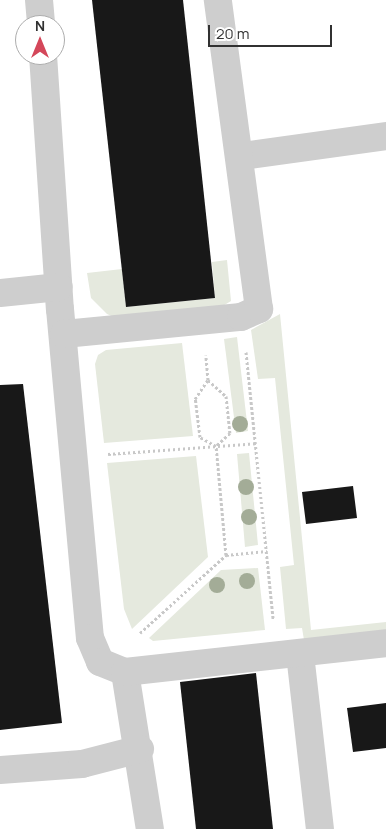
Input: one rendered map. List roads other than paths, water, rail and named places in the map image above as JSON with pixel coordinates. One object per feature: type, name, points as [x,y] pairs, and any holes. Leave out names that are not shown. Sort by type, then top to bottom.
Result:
[{"type":"street","points":[[39,0],[40,15]]},
{"type":"street","points":[[64,334],[242,317],[259,309],[242,156],[218,0]]},
{"type":"street","points":[[44,65],[59,286],[90,638],[100,662],[134,671],[386,643]]},
{"type":"street","points":[[242,156],[386,136]]},
{"type":"street","points":[[0,293],[59,286]]},
{"type":"street","points":[[290,654],[320,829]]},
{"type":"street","points":[[134,671],[140,749],[150,829]]},
{"type":"street","points":[[0,770],[82,764],[140,749]]}]
